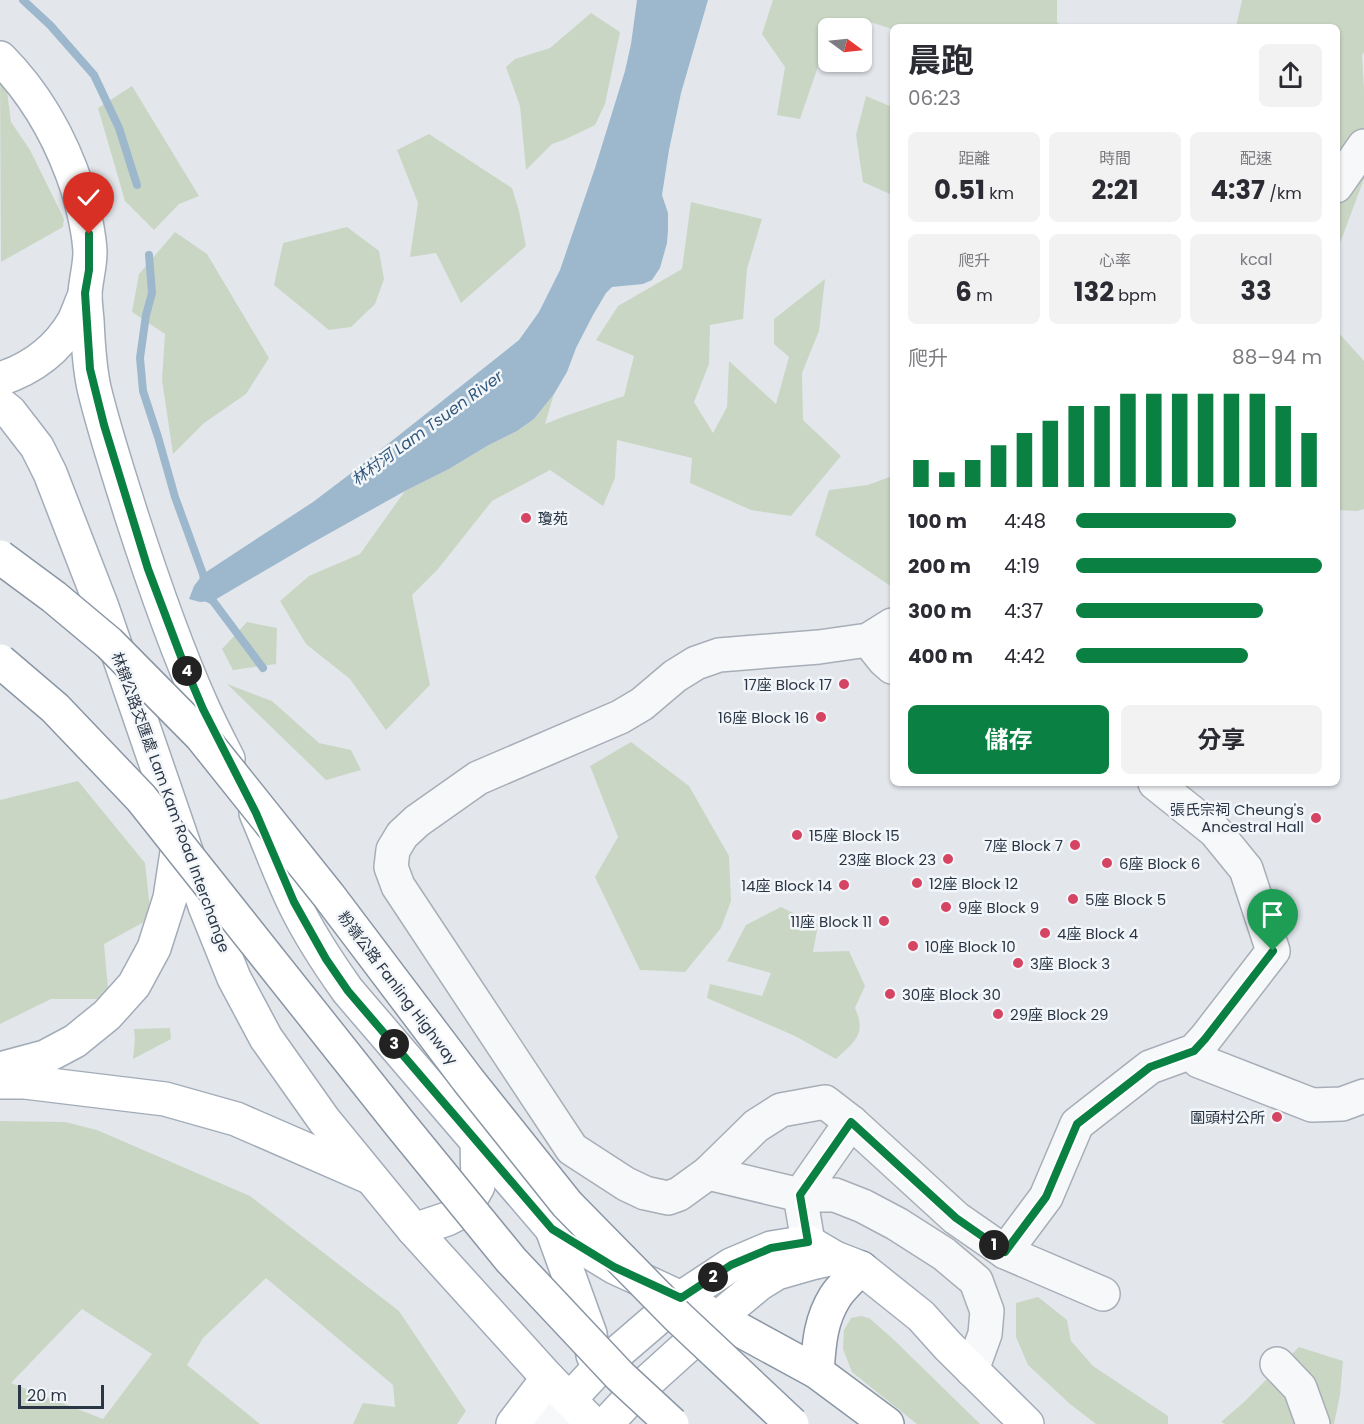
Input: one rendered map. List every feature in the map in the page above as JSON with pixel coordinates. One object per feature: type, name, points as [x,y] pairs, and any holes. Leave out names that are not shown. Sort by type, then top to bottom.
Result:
[{"type":"main road","points":[[0,58],[31,94],[62,147],[84,210],[89,234],[89,270],[85,293],[75,320],[59,343],[42,358],[23,370],[0,379]]},
{"type":"main road","points":[[85,293],[90,369],[104,425],[148,569],[183,662],[203,709],[256,813],[294,902],[326,959],[348,991],[552,1229],[614,1267],[681,1298],[817,1372],[887,1424]]},
{"type":"main road","name":"林錦公路交匯處 Lam Kam Road Interchange","points":[[0,404],[10,412],[37,447],[50,473],[102,607],[205,906],[234,978],[266,1038],[324,1120],[555,1401],[593,1424]]},
{"type":"main road","name":"粉嶺公路 Fanling Highway","points":[[0,557],[54,597],[109,643],[201,736],[329,896],[468,1080],[567,1204],[677,1316],[792,1424]]},
{"type":"main road","points":[[0,661],[55,708],[141,798],[511,1260],[620,1376],[672,1424]]},
{"type":"main road","points":[[0,1069],[45,1057],[75,1041],[107,1015],[134,985],[154,948],[170,898],[180,834]]},
{"type":"main road","points":[[0,1082],[25,1082],[165,1099],[236,1119],[372,1178]]},
{"type":"main road","points":[[414,1230],[447,1219],[466,1207],[478,1186],[477,1140]]},
{"type":"main road","points":[[552,1229],[590,1334],[599,1424]]},
{"type":"main road","points":[[513,1424],[555,1401],[595,1371],[681,1298],[731,1265],[771,1248],[835,1256],[921,1316],[1027,1424]]},
{"type":"main road","points":[[606,1424],[633,1394],[759,1284],[777,1273],[835,1256]]},
{"type":"main road","points":[[817,1372],[820,1334],[836,1296],[835,1256]]},
{"type":"street","points":[[1340,180],[1364,146]]},
{"type":"street","points":[[890,666],[884,660],[880,633],[819,647],[720,655],[696,663],[675,676],[642,704],[620,717],[478,778],[417,821],[402,835],[393,850],[391,867],[398,886],[572,1149],[626,1184],[645,1193],[668,1198],[679,1194],[708,1173],[756,1126],[781,1110],[825,1102],[851,1122],[956,1218],[1005,1252],[1103,1294]]},
{"type":"street","points":[[1005,1252],[1046,1197],[1077,1124],[1150,1067],[1194,1051],[1273,951],[1246,869],[1215,831],[1159,786]]},
{"type":"street","points":[[1194,1051],[1198,1061],[1312,1105],[1342,1104],[1364,1096]]},
{"type":"street","points":[[800,1195],[851,1122]]},
{"type":"street","points":[[708,1173],[800,1195],[835,1195],[863,1206],[897,1224],[944,1254],[976,1281],[987,1311],[985,1334],[972,1370]]},
{"type":"street","points":[[800,1195],[835,1256]]},
{"type":"street","points":[[1277,1364],[1300,1388],[1313,1424]]},
{"type":"green space","points":[[773,0],[1057,0],[1057,22],[1059,24],[890,24],[890,28],[872,23],[872,18],[818,18],[818,66],[800,119],[777,115],[785,67],[762,34]]},
{"type":"green space","points":[[1242,0],[1364,0],[1364,52],[1362,55],[1364,179],[1340,243],[1340,24],[1237,24]]},
{"type":"green space","points":[[591,13],[620,32],[605,104],[595,125],[552,144],[526,170],[520,106],[506,67],[515,59],[550,48]]},
{"type":"green space","points":[[0,74],[6,83],[11,122],[30,150],[64,219],[63,227],[1,262]]},
{"type":"green space","points":[[132,86],[199,196],[179,204],[154,230],[125,201],[98,108]]},
{"type":"green space","points":[[866,96],[890,106],[890,194],[863,182],[856,135]]},
{"type":"green space","points":[[429,134],[512,188],[526,246],[461,303],[436,253],[410,257],[418,203],[397,150]]},
{"type":"green space","points":[[691,202],[762,219],[747,269],[743,319],[710,325],[709,364],[694,402],[713,433],[727,407],[729,361],[776,404],[789,357],[774,344],[774,319],[825,279],[819,331],[802,373],[803,420],[841,456],[791,516],[751,510],[690,483],[692,458],[617,440],[615,478],[603,506],[550,470],[492,501],[438,569],[412,595],[430,685],[386,730],[350,679],[306,644],[280,601],[309,576],[360,554],[405,491],[517,431],[534,419],[554,394],[545,424],[624,396],[634,356],[596,340],[618,306],[682,269]]},
{"type":"green space","points":[[347,227],[379,251],[384,279],[375,304],[351,327],[329,330],[274,285],[283,243]]},
{"type":"green space","points":[[175,232],[207,254],[269,358],[246,394],[204,423],[173,454],[162,380],[165,334],[132,312],[139,274]]},
{"type":"green space","points":[[1340,334],[1364,361],[1364,509],[1340,510]]},
{"type":"green space","points":[[890,477],[890,586],[815,535],[829,490],[868,485]]},
{"type":"green space","points":[[247,622],[277,628],[276,664],[233,670],[222,649]]},
{"type":"green space","points":[[227,684],[272,701],[319,743],[351,750],[361,770],[326,780]]},
{"type":"green space","points":[[631,742],[689,786],[729,856],[731,901],[721,928],[685,972],[640,970],[595,877],[618,837],[590,766]]},
{"type":"green space","points":[[78,781],[145,863],[151,918],[104,944],[109,999],[51,999],[0,1024],[0,800]]},
{"type":"green space","points":[[781,907],[818,925],[813,952],[849,951],[865,986],[855,1008],[860,1025],[859,1032],[853,1043],[836,1059],[795,1036],[707,998],[710,984],[762,996],[771,973],[727,961],[746,925]]},
{"type":"green space","points":[[170,1028],[171,1039],[133,1059],[134,1029]]},
{"type":"green space","points":[[0,1121],[65,1122],[97,1130],[250,1196],[399,1311],[466,1411],[457,1424],[353,1424],[363,1403],[395,1407],[393,1385],[266,1278],[203,1338],[187,1365],[260,1424],[0,1424]],"holes":[[[82,1309],[152,1354],[103,1419],[11,1383]]]},
{"type":"green space","points":[[1038,1297],[1067,1320],[1071,1341],[1093,1366],[1168,1416],[1168,1424],[1096,1424],[1070,1404],[1028,1365],[1016,1337],[1016,1303]]},
{"type":"green space","points":[[861,1316],[869,1318],[892,1338],[980,1424],[917,1424],[852,1372],[843,1349],[844,1330],[851,1318]]},
{"type":"green space","points":[[1299,1347],[1343,1361],[1340,1395],[1334,1424],[1225,1424],[1221,1422],[1244,1402]]},
{"type":"water","name":"林村河 Lam Tsuen River","points":[[637,0],[708,0],[681,93],[669,150],[662,195],[668,213],[667,243],[660,268],[652,280],[643,284],[612,287],[606,293],[554,394],[534,419],[517,431],[312,543],[213,601],[200,602],[189,599],[194,586],[203,574],[313,502],[519,340],[539,312],[560,270],[625,71]]},
{"type":"waterway","points":[[23,0],[50,25],[94,75],[119,128],[137,185]]},
{"type":"waterway","points":[[149,255],[152,293],[146,315],[140,358],[143,391],[205,585]]},
{"type":"waterway","points":[[206,597],[213,601],[263,668]]},
{"type":"place","name":"瓊苑","points":[[526,518]]},
{"type":"place","name":"17座 Block 17","points":[[844,684]]},
{"type":"place","name":"16座 Block 16","points":[[821,717]]},
{"type":"place","name":"張氏宗祠 Cheung's Ancestral Hall","points":[[1316,818]]},
{"type":"place","name":"15座 Block 15","points":[[797,835]]},
{"type":"place","name":"7座 Block 7","points":[[1075,845]]},
{"type":"place","name":"23座 Block 23","points":[[948,859]]},
{"type":"place","name":"6座 Block 6","points":[[1107,863]]},
{"type":"place","name":"12座 Block 12","points":[[917,883]]},
{"type":"place","name":"14座 Block 14","points":[[844,885]]},
{"type":"place","name":"5座 Block 5","points":[[1073,899]]},
{"type":"place","name":"9座 Block 9","points":[[946,907]]},
{"type":"place","name":"11座 Block 11","points":[[884,921]]},
{"type":"place","name":"4座 Block 4","points":[[1045,933]]},
{"type":"place","name":"10座 Block 10","points":[[913,946]]},
{"type":"place","name":"3座 Block 3","points":[[1018,963]]},
{"type":"place","name":"30座 Block 30","points":[[890,994]]},
{"type":"place","name":"29座 Block 29","points":[[998,1014]]},
{"type":"place","name":"圍頭村公所","points":[[1277,1117]]},
{"type":"route","points":[[89,234],[89,270],[85,293],[90,369],[104,425],[148,569],[203,709],[256,813],[307,928],[348,991],[552,1229],[614,1267],[681,1298],[731,1265],[771,1248],[808,1242],[800,1195],[851,1122],[956,1218],[1005,1252],[1046,1197],[1077,1124],[1150,1067],[1194,1051],[1273,951]]}]
